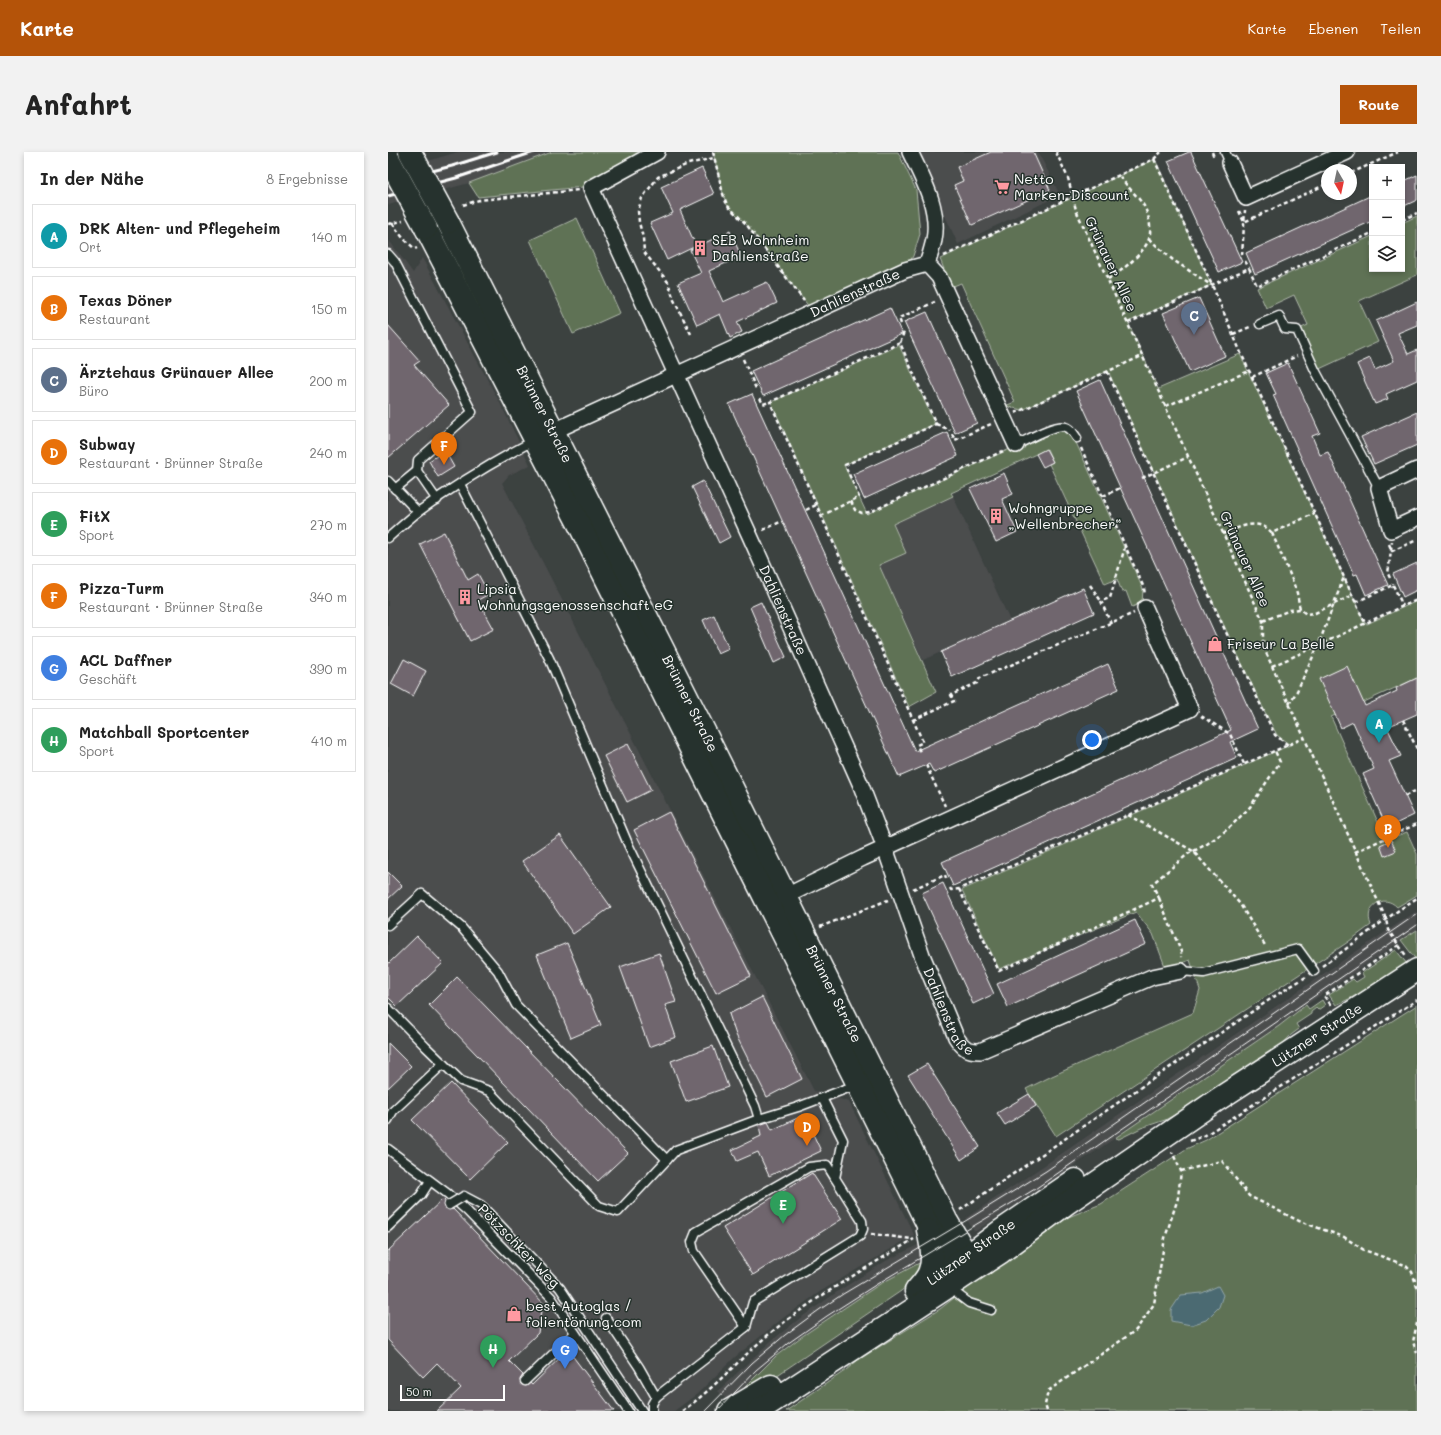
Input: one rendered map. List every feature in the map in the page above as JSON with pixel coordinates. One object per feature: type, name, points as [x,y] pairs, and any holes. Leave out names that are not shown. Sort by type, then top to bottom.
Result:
[{"type":"main road","name":"Brünner Straße","points":[[410,152],[448,222],[615,594],[778,900],[932,1226]]},
{"type":"main road","name":"Brünner Straße","points":[[388,158],[416,224],[544,435]]},
{"type":"main road","name":"Brünner Straße","points":[[778,900],[858,1084],[932,1226],[964,1270]]},
{"type":"main road","name":"Lützner Straße","points":[[729,1411],[780,1380],[916,1291],[1001,1252],[1067,1203],[1217,1100],[1417,970]]},
{"type":"main road","name":"Lützner Straße","points":[[758,1411],[964,1270],[992,1236],[1120,1149],[1162,1126],[1217,1100]]},
{"type":"main road","points":[[916,1291],[929,1274],[932,1265],[932,1226],[955,1228],[977,1238],[992,1236]]},
{"type":"street","points":[[591,188],[657,152]]},
{"type":"street","points":[[910,152],[926,186],[933,209],[934,239],[927,264],[939,277],[1016,445]]},
{"type":"street","points":[[1227,158],[1246,198],[1347,152]]},
{"type":"street","name":"Dahlienstraße","points":[[591,188],[750,536],[860,783],[885,848],[922,955],[956,1037],[962,1046],[970,1051],[980,1052],[1152,977],[1181,971]]},
{"type":"street","name":"Dahlienstraße","points":[[544,435],[905,270],[927,264]]},
{"type":"street","points":[[1417,470],[1379,488],[1392,530],[1417,518]]},
{"type":"street","points":[[778,900],[885,848],[1190,709],[1145,608]]},
{"type":"lane","points":[[388,254],[395,262],[472,412],[418,460],[417,471],[437,500]]},
{"type":"lane","points":[[1260,324],[1279,316],[1285,329],[1297,330],[1315,370],[1379,488]]},
{"type":"lane","points":[[1016,445],[1056,427],[1066,426],[1073,431],[1077,438]]},
{"type":"lane","name":"Brünner Straße","points":[[388,538],[418,512],[460,484],[544,435]]},
{"type":"lane","points":[[395,489],[417,471]]},
{"type":"lane","points":[[388,481],[418,512]]},
{"type":"lane","points":[[460,484],[549,658],[628,844],[755,1106],[759,1118]]},
{"type":"lane","points":[[388,925],[422,894],[461,927],[498,971],[516,1005],[667,1160]]},
{"type":"lane","points":[[1181,971],[1204,973],[1298,949],[1314,972]]},
{"type":"lane","points":[[388,1008],[461,1081],[489,1091],[599,1206],[618,1212],[676,1150],[759,1118],[798,1107],[858,1084]]},
{"type":"lane","points":[[388,1120],[393,1112],[443,1064]]},
{"type":"lane","points":[[822,1098],[843,1140],[835,1178]]},
{"type":"lane","name":"Pötzschker Weg","points":[[388,1149],[467,1211],[551,1297],[628,1411]]},
{"type":"lane","points":[[652,1411],[652,1404],[656,1397],[746,1327],[753,1302],[860,1236],[863,1229],[862,1221],[827,1165],[809,1167],[696,1232],[692,1242],[694,1251],[746,1327]]},
{"type":"lane","points":[[388,1227],[421,1195],[430,1181]]},
{"type":"lane","points":[[449,1205],[464,1196],[481,1205],[560,1288],[642,1411]]},
{"type":"lane","points":[[964,1270],[969,1303],[991,1310]]},
{"type":"lane","points":[[606,1318],[656,1397]]},
{"type":"lane","points":[[525,1381],[575,1333]]},
{"type":"path","points":[[713,152],[727,205],[746,224],[813,312]]},
{"type":"path","name":"Grünauer Allee","points":[[1056,152],[1068,178],[1076,210],[1263,621],[1263,646],[1386,919],[1388,930],[1417,970]]},
{"type":"path","points":[[927,264],[1154,159],[1161,152]]},
{"type":"path","points":[[1357,170],[1398,152]]},
{"type":"path","points":[[691,334],[674,300],[668,282],[644,252],[638,212],[642,198],[658,177],[688,164],[714,158]]},
{"type":"path","points":[[1154,159],[1212,285],[1249,371],[1365,623]]},
{"type":"path","points":[[1108,279],[1129,264],[1149,239],[1149,217],[1143,205],[1119,175]]},
{"type":"path","points":[[463,205],[479,200],[591,188]]},
{"type":"path","points":[[1242,255],[1246,198]]},
{"type":"path","points":[[1405,219],[1417,213]]},
{"type":"path","points":[[392,223],[403,238],[415,250]]},
{"type":"path","points":[[388,224],[416,224]]},
{"type":"path","points":[[1245,261],[1257,286],[1369,234]]},
{"type":"path","points":[[1149,239],[1173,260],[1212,285]]},
{"type":"path","points":[[1128,323],[1249,268]]},
{"type":"path","points":[[901,324],[899,318],[948,296]]},
{"type":"path","points":[[1233,334],[1260,324]]},
{"type":"path","points":[[904,332],[900,344],[936,424],[950,430]]},
{"type":"path","points":[[760,398],[763,404],[770,402],[900,344]]},
{"type":"path","points":[[737,347],[757,392]]},
{"type":"path","points":[[1252,377],[1307,352]]},
{"type":"path","points":[[952,434],[955,440],[1142,356]]},
{"type":"path","points":[[1107,371],[1275,735],[1288,745]]},
{"type":"path","points":[[1166,406],[1249,371]]},
{"type":"path","points":[[770,402],[923,742],[916,745],[920,752]]},
{"type":"path","points":[[821,516],[859,498],[845,465],[936,424]]},
{"type":"path","points":[[913,720],[954,700],[951,695],[977,683],[980,678],[1111,624],[1145,608],[1144,588],[1077,438]]},
{"type":"path","points":[[851,501],[855,510],[862,513],[870,512],[1016,445]]},
{"type":"path","points":[[1142,478],[1188,457]]},
{"type":"path","points":[[1103,496],[1122,487]]},
{"type":"path","points":[[806,510],[816,505]]},
{"type":"path","points":[[1272,533],[1315,513]]},
{"type":"path","points":[[750,536],[782,521]]},
{"type":"path","points":[[1223,534],[1238,527],[1252,524],[1261,525],[1268,528],[1272,533],[1297,592],[1300,609],[1306,614],[1315,613],[1353,595]]},
{"type":"path","points":[[1390,578],[1388,574],[1392,551],[1392,530]]},
{"type":"path","points":[[1101,601],[1110,598],[1125,546]]},
{"type":"path","points":[[1289,704],[1297,691],[1318,646],[1344,576]]},
{"type":"path","points":[[1356,602],[1393,584],[1403,606]]},
{"type":"path","points":[[1090,585],[1101,601],[1111,624]]},
{"type":"path","points":[[1272,666],[1417,600]]},
{"type":"path","points":[[1263,621],[1290,610],[1300,609]]},
{"type":"path","points":[[1190,709],[1230,734],[1244,764]]},
{"type":"path","points":[[1403,720],[1417,749]]},
{"type":"path","points":[[950,888],[952,890],[959,889],[1304,738]]},
{"type":"path","points":[[1181,971],[1182,954],[1152,884],[1188,854],[1208,844],[1228,829],[1250,807],[1280,762],[1275,751]]},
{"type":"path","points":[[926,765],[951,819]]},
{"type":"path","points":[[1405,796],[1417,790]]},
{"type":"path","points":[[1128,815],[1193,851],[1240,904],[1271,956]]},
{"type":"path","points":[[1355,852],[1417,824]]},
{"type":"path","points":[[817,928],[900,895],[944,875],[947,881]]},
{"type":"path","points":[[959,889],[999,971],[1159,898]]},
{"type":"path","points":[[682,1411],[713,1386],[764,1338],[792,1316],[932,1226],[1278,994],[1314,972],[1417,898]]},
{"type":"path","points":[[1326,1008],[1331,1005],[1324,996],[1399,945]]},
{"type":"path","points":[[1187,1142],[1204,1136],[1417,1000]]},
{"type":"path","points":[[1166,1156],[1177,1149]]},
{"type":"path","points":[[1047,1411],[1045,1405],[1048,1391],[1136,1330],[1154,1304],[1165,1238],[1178,1198],[1181,1171],[1172,1152]]},
{"type":"path","points":[[1181,1171],[1222,1161],[1249,1196],[1299,1221],[1344,1237],[1364,1250],[1405,1265],[1412,1272],[1417,1287]]},
{"type":"path","points":[[861,1233],[932,1226]]},
{"type":"path","points":[[1417,1323],[1413,1342],[1417,1353]]},
{"type":"shaded area","points":[[458,152],[552,152],[469,183],[388,205],[388,173]]},
{"type":"shaded area","points":[[916,152],[1038,152],[1060,195],[958,244]]},
{"type":"shaded area","points":[[388,239],[413,273],[422,258],[501,405],[530,465],[509,475],[502,483],[814,1091],[849,1102],[914,1235],[821,1291],[783,1318],[735,1357],[697,1394],[674,1411],[388,1411]]},
{"type":"shaded area","points":[[953,496],[1010,621],[923,660],[879,565],[906,553],[892,524]]},
{"type":"shaded area","points":[[1417,911],[1417,930],[1115,1138],[974,1231],[966,1218]]},
{"type":"shaded area","points":[[920,1244],[925,1255],[925,1260],[880,1284],[801,1337],[776,1356],[729,1402],[718,1391],[770,1342],[799,1319],[840,1290],[886,1261]]},
{"type":"green space","points":[[552,152],[643,152],[587,181],[583,187],[478,197],[469,183]]},
{"type":"green space","points":[[713,152],[898,152],[916,190],[920,234],[913,256],[905,270],[813,312],[746,224],[727,205]]},
{"type":"green space","points":[[1155,159],[1211,285],[1128,322],[1158,389],[1240,354],[1365,623],[1367,624],[1417,601],[1417,678],[1331,717],[1386,840],[1407,832],[1417,854],[1417,895],[1397,907],[1386,901],[1376,904],[1372,907],[1370,912],[1369,918],[1371,925],[1348,942],[1056,1136],[1026,1089],[1193,1013],[1200,990],[1190,960],[1166,969],[1153,934],[1136,912],[999,969],[962,890],[1290,745],[1277,735],[1265,712],[1108,371],[1022,410],[1005,406],[1015,402],[961,283],[951,287],[940,259]]},
{"type":"green space","points":[[1417,216],[1417,275],[1359,301],[1378,342],[1315,371],[1297,330],[1308,325],[1294,295],[1266,308],[1257,288],[1369,237],[1369,272],[1405,272],[1405,222]]},
{"type":"green space","points":[[577,218],[620,313],[573,334],[530,240]]},
{"type":"green space","points":[[899,345],[935,424],[844,465],[867,514],[1067,423],[1143,589],[1142,603],[1132,607],[1126,591],[1122,592],[1117,579],[1105,584],[1049,464],[1053,462],[1047,449],[951,493],[953,496],[893,524],[906,553],[879,565],[936,692],[909,707],[771,402]]},
{"type":"green space","points":[[1417,930],[1417,961],[1401,940]]},
{"type":"green space","points":[[1396,950],[1407,964],[1381,984],[1336,1005],[1329,995],[1353,979],[1356,982],[1364,977],[1362,973]]},
{"type":"green space","points":[[1322,1000],[1325,1005],[1318,1010],[1316,1008],[1311,1012],[1311,1014],[1296,1024],[1299,1029],[1277,1050],[1188,1108],[1165,1120],[1141,1128],[1119,1139],[1115,1138],[1279,1026],[1306,1005],[1309,1009]]},
{"type":"green space","points":[[1417,1005],[1417,1411],[786,1411],[846,1370],[858,1360],[940,1309],[973,1283],[1066,1218],[1101,1204],[1186,1149],[1206,1140]]},
{"type":"green space","points":[[925,1260],[918,1277],[901,1291],[779,1374],[742,1396],[735,1397],[776,1356],[801,1337],[880,1284]]},
{"type":"water","points":[[1218,1286],[1223,1295],[1219,1307],[1206,1320],[1191,1325],[1171,1321],[1171,1310],[1181,1295],[1202,1293]]},
{"type":"building","name":"Netto Marken-Discount","points":[[991,152],[1033,152],[1050,190],[972,225],[954,185],[963,181],[957,167]]},
{"type":"building","points":[[1191,152],[1242,262],[1219,272],[1168,161]]},
{"type":"building","points":[[702,168],[714,194],[680,210],[696,246],[667,260],[650,223],[673,213],[661,187]]},
{"type":"building","points":[[1417,175],[1417,200],[1405,206],[1405,200],[1405,181]]},
{"type":"building","points":[[1369,196],[1369,222],[1255,274],[1246,253]]},
{"type":"building","points":[[730,231],[741,256],[709,271],[723,302],[767,282],[777,303],[737,322],[742,332],[730,338],[720,314],[697,325],[678,283],[701,273],[690,250]]},
{"type":"building","points":[[1199,298],[1225,356],[1190,372],[1163,313]]},
{"type":"building","points":[[1417,302],[1417,325],[1398,333],[1408,354],[1417,350],[1417,380],[1386,394],[1388,399],[1375,404],[1357,364],[1370,358],[1375,370],[1394,361],[1376,321]]},
{"type":"building","points":[[890,308],[902,334],[763,396],[751,371]]},
{"type":"building","points":[[927,312],[977,423],[955,433],[904,322]]},
{"type":"building","points":[[388,325],[420,361],[414,365],[449,405],[388,458]]},
{"type":"building","points":[[1288,363],[1320,433],[1312,436],[1320,455],[1328,452],[1388,585],[1366,595],[1357,574],[1354,575],[1273,395],[1276,394],[1266,373]]},
{"type":"building","points":[[1100,380],[1258,729],[1230,742],[1237,758],[953,886],[942,862],[1231,730],[1076,391]]},
{"type":"building","points":[[752,394],[915,751],[1108,664],[1119,689],[934,773],[929,764],[899,777],[729,404]]},
{"type":"building","points":[[1417,412],[1417,445],[1374,464],[1361,437]]},
{"type":"building","points":[[947,432],[958,456],[864,499],[853,474]]},
{"type":"building","points":[[1046,449],[1053,462],[1043,467],[1036,454]]},
{"type":"building","points":[[445,451],[454,467],[438,477],[429,461]]},
{"type":"building","name":"Wohngruppe „Wellenbrecher“","points":[[1004,473],[1013,494],[1002,499],[1017,532],[996,542],[970,489]]},
{"type":"building","points":[[703,481],[730,537],[719,543],[692,487]]},
{"type":"building","name":"Lipsia Wohnungsgenossenschaft eG","points":[[444,532],[468,580],[478,574],[489,594],[478,600],[494,629],[470,641],[420,544]]},
{"type":"building","points":[[1417,563],[1417,590],[1403,597],[1393,574]]},
{"type":"building","points":[[1083,588],[1094,613],[952,677],[941,652]]},
{"type":"building","points":[[761,602],[786,657],[774,663],[750,607]]},
{"type":"building","points":[[714,615],[729,649],[718,654],[703,620]]},
{"type":"building","points":[[404,659],[426,671],[413,696],[391,684]]},
{"type":"building","points":[[1347,666],[1365,706],[1397,691],[1396,688],[1417,678],[1417,714],[1387,727],[1401,756],[1389,761],[1414,815],[1387,828],[1363,774],[1374,769],[1353,722],[1341,728],[1319,679]]},
{"type":"building","points":[[628,744],[651,790],[627,802],[604,756]]},
{"type":"building","points":[[669,812],[751,976],[716,993],[634,830]]},
{"type":"building","points":[[560,835],[611,907],[573,934],[522,861]]},
{"type":"building","points":[[1391,840],[1396,851],[1384,856],[1380,845]]},
{"type":"building","points":[[388,872],[402,886],[388,899]]},
{"type":"building","points":[[943,883],[994,994],[973,1004],[922,893]]},
{"type":"building","points":[[1135,920],[1146,944],[1008,1007],[997,984]]},
{"type":"building","points":[[417,936],[443,963],[397,1006],[388,997],[388,964]]},
{"type":"building","points":[[567,943],[601,1025],[571,1038],[537,955]]},
{"type":"building","points":[[659,953],[676,1002],[665,1005],[676,1037],[649,1047],[620,967]]},
{"type":"building","points":[[457,977],[628,1153],[598,1181],[429,1005]]},
{"type":"building","points":[[762,997],[802,1079],[767,1097],[736,1035],[729,1014]]},
{"type":"building","points":[[388,1043],[411,1066],[388,1088]]},
{"type":"building","points":[[713,1046],[728,1087],[686,1102],[671,1061]]},
{"type":"building","points":[[927,1064],[980,1147],[961,1160],[908,1075]]},
{"type":"building","points":[[451,1083],[508,1142],[470,1179],[412,1120]]},
{"type":"building","points":[[1029,1094],[1036,1106],[1005,1125],[997,1113]]},
{"type":"building","points":[[804,1115],[821,1151],[769,1176],[758,1152],[737,1161],[732,1150],[761,1136],[759,1125],[768,1122],[772,1130]]},
{"type":"building","points":[[812,1173],[842,1219],[753,1275],[723,1228]]},
{"type":"building","points":[[443,1199],[445,1201],[445,1208],[449,1210],[453,1209],[546,1306],[541,1311],[538,1333],[509,1361],[523,1375],[520,1380],[521,1384],[526,1386],[530,1383],[532,1385],[568,1350],[614,1411],[437,1411],[461,1388],[437,1363],[423,1377],[388,1340],[388,1251]]},
{"type":"tram line","points":[[705,1411],[752,1363],[785,1335],[819,1310],[1046,1171],[1417,914]]},
{"type":"tram line","points":[[717,1411],[756,1370],[787,1344],[827,1316],[877,1284],[1035,1189],[1417,925]]},
{"type":"railway","points":[[388,182],[452,166],[497,152]]},
{"type":"railway","points":[[388,196],[456,178],[534,152]]},
{"type":"place","name":"Netto Marken-Discount","points":[[1002,187]]},
{"type":"place","name":"SEB Wohnheim Dahlienstraße","points":[[700,248]]},
{"type":"place","name":"Ärztehaus Grünauer Allee","points":[[1194,335]]},
{"type":"place","name":"Pizza-Turm","points":[[444,465]]},
{"type":"place","name":"Wohngruppe „Wellenbrecher“","points":[[996,516]]},
{"type":"place","name":"Lipsia Wohnungsgenossenschaft eG","points":[[465,597]]},
{"type":"place","name":"Friseur La Belle","points":[[1215,644]]},
{"type":"place","name":"DRK Alten- und Pflegeheim","points":[[1379,743]]},
{"type":"place","name":"Texas Döner","points":[[1388,848]]},
{"type":"place","name":"Subway","points":[[807,1146]]},
{"type":"place","name":"FitX","points":[[783,1224]]},
{"type":"place","name":"best Autoglas / folientönung.com","points":[[514,1314]]},
{"type":"place","name":"Matchball Sportcenter","points":[[493,1368]]},
{"type":"place","name":"ACL Daffner","points":[[565,1369]]}]
